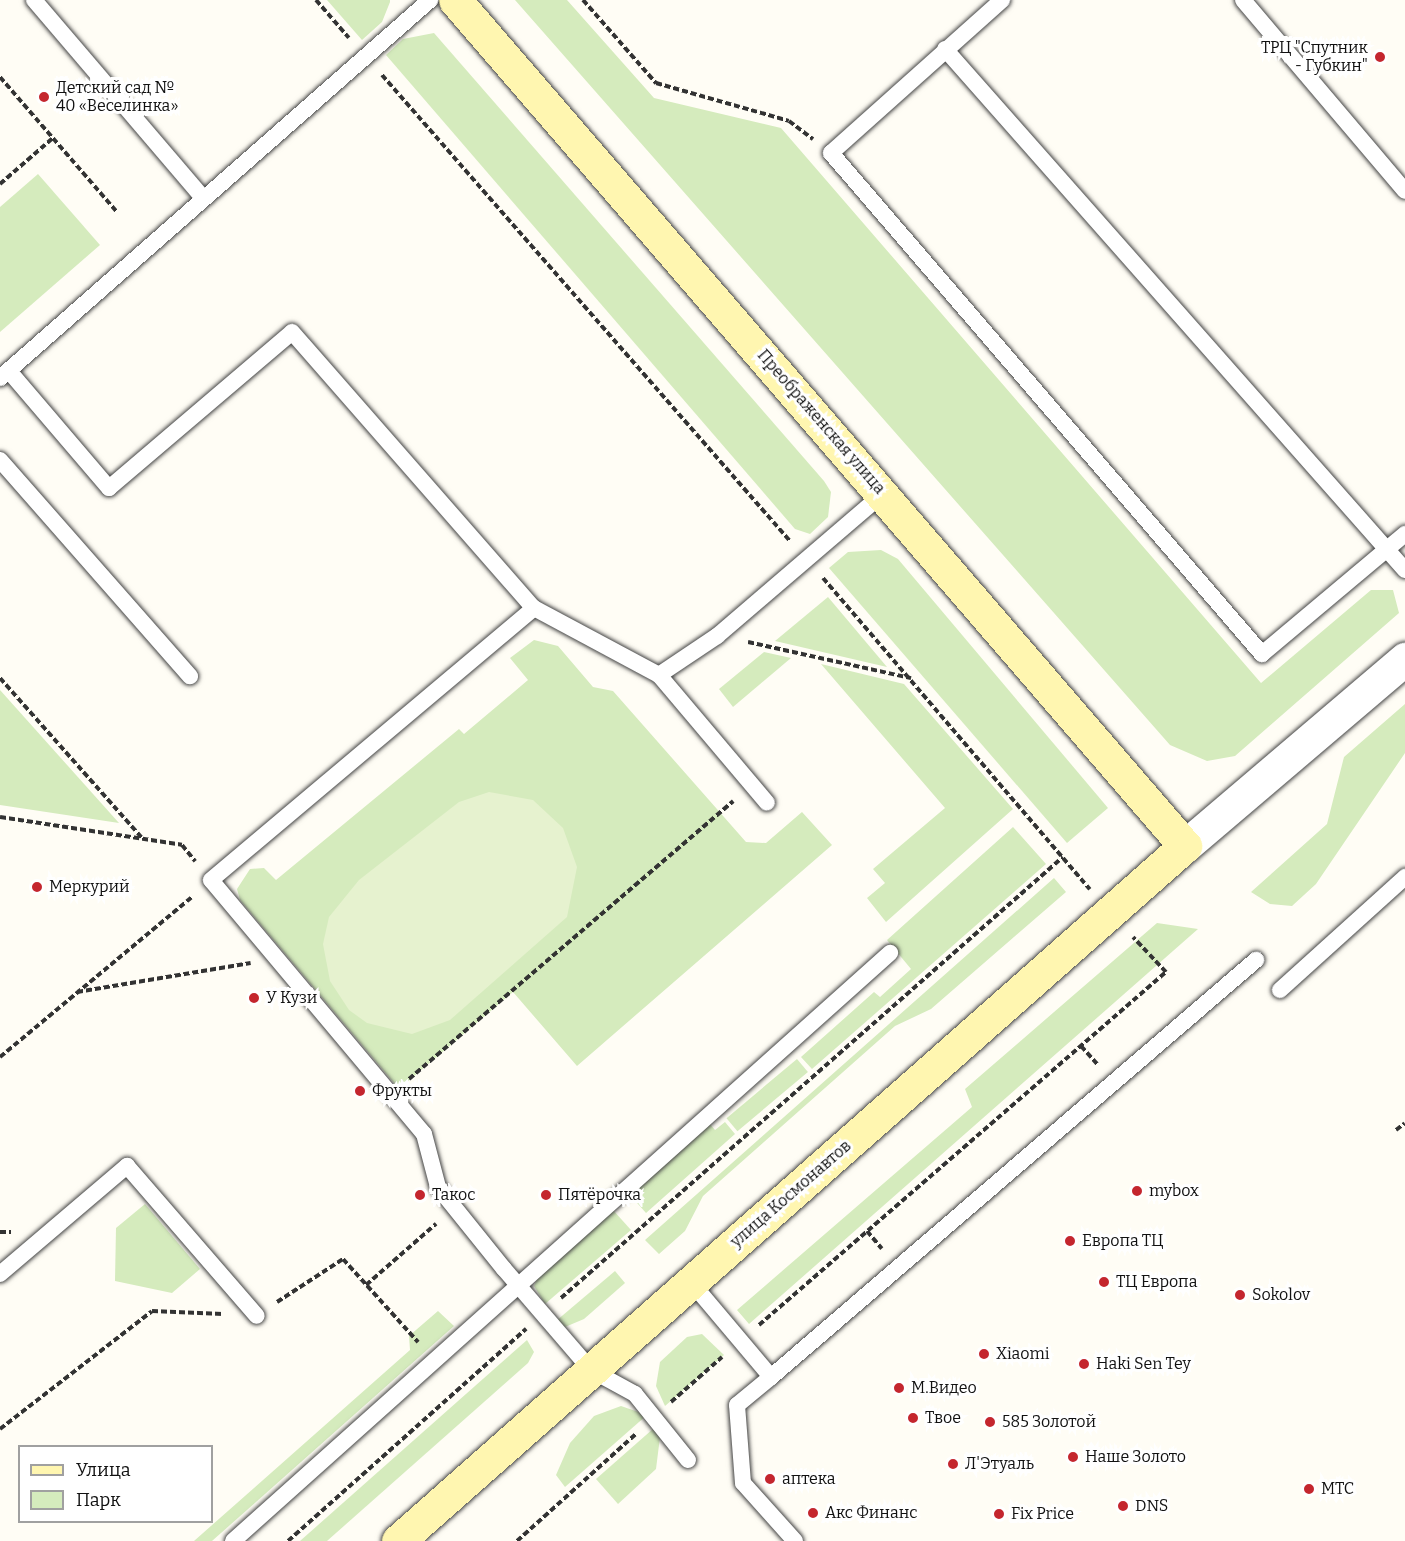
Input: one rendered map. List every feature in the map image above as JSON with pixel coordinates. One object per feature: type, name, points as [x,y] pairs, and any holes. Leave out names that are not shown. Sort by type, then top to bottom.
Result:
[{"type":"main road","name":"Преображенская улица","points":[[455,0],[884,493],[1185,846]]},
{"type":"main road","name":"улица Космонавтов","points":[[398,1541],[1185,846]]},
{"type":"street","points":[[1185,846],[1405,659]]},
{"type":"lane","points":[[34,0],[202,198]]},
{"type":"lane","points":[[430,0],[4,374],[109,488],[292,332],[534,608],[659,675],[767,803]]},
{"type":"lane","points":[[1002,0],[831,153],[1262,654],[1405,534]]},
{"type":"lane","points":[[1243,0],[1405,191]]},
{"type":"lane","points":[[945,49],[1405,570]]},
{"type":"lane","points":[[0,460],[190,676]]},
{"type":"lane","points":[[659,675],[717,636],[884,493]]},
{"type":"lane","points":[[534,608],[211,880],[424,1134],[438,1187],[518,1286],[591,1371],[635,1394],[688,1460]]},
{"type":"lane","points":[[1280,990],[1405,877]]},
{"type":"lane","points":[[233,1541],[890,953]]},
{"type":"lane","points":[[795,1541],[743,1483],[737,1405],[1256,960]]},
{"type":"lane","points":[[0,1274],[127,1166],[257,1316]]},
{"type":"lane","points":[[691,1282],[771,1377]]},
{"type":"path","points":[[316,0],[912,678],[1110,912],[1166,972],[740,1341],[517,1541]]},
{"type":"path","points":[[583,0],[656,83],[789,121],[831,153]]},
{"type":"path","points":[[0,77],[117,212]]},
{"type":"path","points":[[0,184],[53,138]]},
{"type":"path","points":[[717,636],[912,678]]},
{"type":"path","points":[[0,678],[143,840]]},
{"type":"path","points":[[391,1094],[752,785]]},
{"type":"path","points":[[0,817],[182,846]]},
{"type":"path","points":[[288,1541],[1063,857]]},
{"type":"path","points":[[0,1057],[211,880]]},
{"type":"path","points":[[77,992],[256,962]]},
{"type":"path","points":[[1396,1130],[1405,1123]]},
{"type":"path","points":[[366,1285],[454,1208]]},
{"type":"path","points":[[0,1429],[152,1311],[257,1316],[343,1259],[421,1346],[429,1338]]},
{"type":"green space","points":[[327,0],[390,0],[390,2],[382,22],[362,40]]},
{"type":"green space","points":[[515,0],[567,0],[654,98],[781,128],[1261,683],[1371,590],[1393,590],[1399,613],[1235,756],[1207,761],[1170,745]]},
{"type":"green space","points":[[434,33],[824,481],[831,492],[828,517],[810,534],[795,529],[386,55],[403,39]]},
{"type":"green space","points":[[38,174],[100,245],[0,332],[0,207]]},
{"type":"green space","points":[[881,550],[898,559],[1108,808],[1067,843],[829,568],[848,552]]},
{"type":"green space","points":[[828,597],[887,667],[775,641]]},
{"type":"green space","points":[[534,640],[558,646],[593,687],[613,691],[746,842],[766,843],[802,812],[832,845],[577,1066],[513,992],[399,1089],[240,900],[237,889],[250,869],[264,868],[276,880],[459,729],[464,734],[528,680],[510,658]]},
{"type":"green space","points":[[764,652],[791,658],[733,707],[719,689]]},
{"type":"green space","points":[[821,664],[904,684],[1013,809],[886,922],[867,898],[885,883],[873,869],[945,808]]},
{"type":"green space","points":[[0,690],[119,823],[0,805]]},
{"type":"green space","points":[[1405,704],[1405,753],[1316,884],[1292,906],[1270,904],[1251,892],[1327,824],[1344,757]]},
{"type":"green space","points":[[489,792],[533,800],[563,828],[577,867],[567,917],[450,1020],[412,1034],[367,1023],[349,1010],[330,981],[323,944],[329,917],[359,880],[459,802]]},
{"type":"green space","points":[[1013,827],[1046,864],[812,1069],[801,1057],[874,992],[880,997],[911,969],[887,940]]},
{"type":"green space","points":[[1054,878],[1066,892],[931,1009],[895,1026],[703,1196],[685,1231],[659,1254],[645,1240]]},
{"type":"green space","points":[[1157,923],[1198,929],[749,1324],[737,1310],[972,1107],[965,1089]]},
{"type":"green space","points":[[797,1059],[808,1072],[737,1131],[727,1118]]},
{"type":"green space","points":[[725,1122],[735,1134],[646,1213],[630,1195],[710,1124],[715,1130]]},
{"type":"green space","points":[[145,1204],[200,1269],[172,1293],[115,1281],[116,1228]]},
{"type":"green space","points":[[613,1210],[631,1230],[545,1304],[534,1286],[539,1275]]},
{"type":"green space","points":[[615,1271],[625,1283],[584,1319],[565,1327],[556,1321]]},
{"type":"green space","points":[[438,1311],[454,1326],[212,1541],[194,1541],[410,1350],[409,1336]]},
{"type":"green space","points":[[702,1334],[724,1355],[665,1406],[656,1386],[660,1362],[687,1337]]},
{"type":"green space","points":[[527,1340],[534,1352],[528,1363],[327,1541],[300,1541]]},
{"type":"green space","points":[[621,1406],[647,1415],[565,1487],[556,1475],[570,1443],[594,1416]]},
{"type":"green space","points":[[654,1428],[660,1437],[656,1469],[618,1504],[596,1479]]},
{"type":"place","name":"ТРЦ \"Спутник - Губкин\"","points":[[1380,57]]},
{"type":"place","name":"Детский сад № 40 «Веселинка»","points":[[44,97]]},
{"type":"place","name":"Меркурий","points":[[37,887]]},
{"type":"place","name":"У Кузи","points":[[254,998]]},
{"type":"place","name":"Фрукты","points":[[360,1091]]},
{"type":"place","name":"mybox","points":[[1137,1191]]},
{"type":"place","name":"Такос","points":[[420,1195]]},
{"type":"place","name":"Пятёрочка","points":[[546,1195]]},
{"type":"place","name":"Европа ТЦ","points":[[1070,1241]]},
{"type":"place","name":"ТЦ Европа","points":[[1104,1282]]},
{"type":"place","name":"Sokolov","points":[[1240,1295]]},
{"type":"place","name":"Xiaomi","points":[[984,1354]]},
{"type":"place","name":"Haki Sen Tey","points":[[1084,1364]]},
{"type":"place","name":"М.Видео","points":[[899,1388]]},
{"type":"place","name":"Твое","points":[[913,1418]]},
{"type":"place","name":"585 Золотой","points":[[990,1422]]},
{"type":"place","name":"Наше Золото","points":[[1073,1457]]},
{"type":"place","name":"Л'Этуаль","points":[[953,1464]]},
{"type":"place","name":"аптека","points":[[770,1479]]},
{"type":"place","name":"МТС","points":[[1309,1489]]},
{"type":"place","name":"DNS","points":[[1123,1506]]},
{"type":"place","name":"Акс Финанс","points":[[813,1513]]},
{"type":"place","name":"Fix Price","points":[[999,1514]]}]
